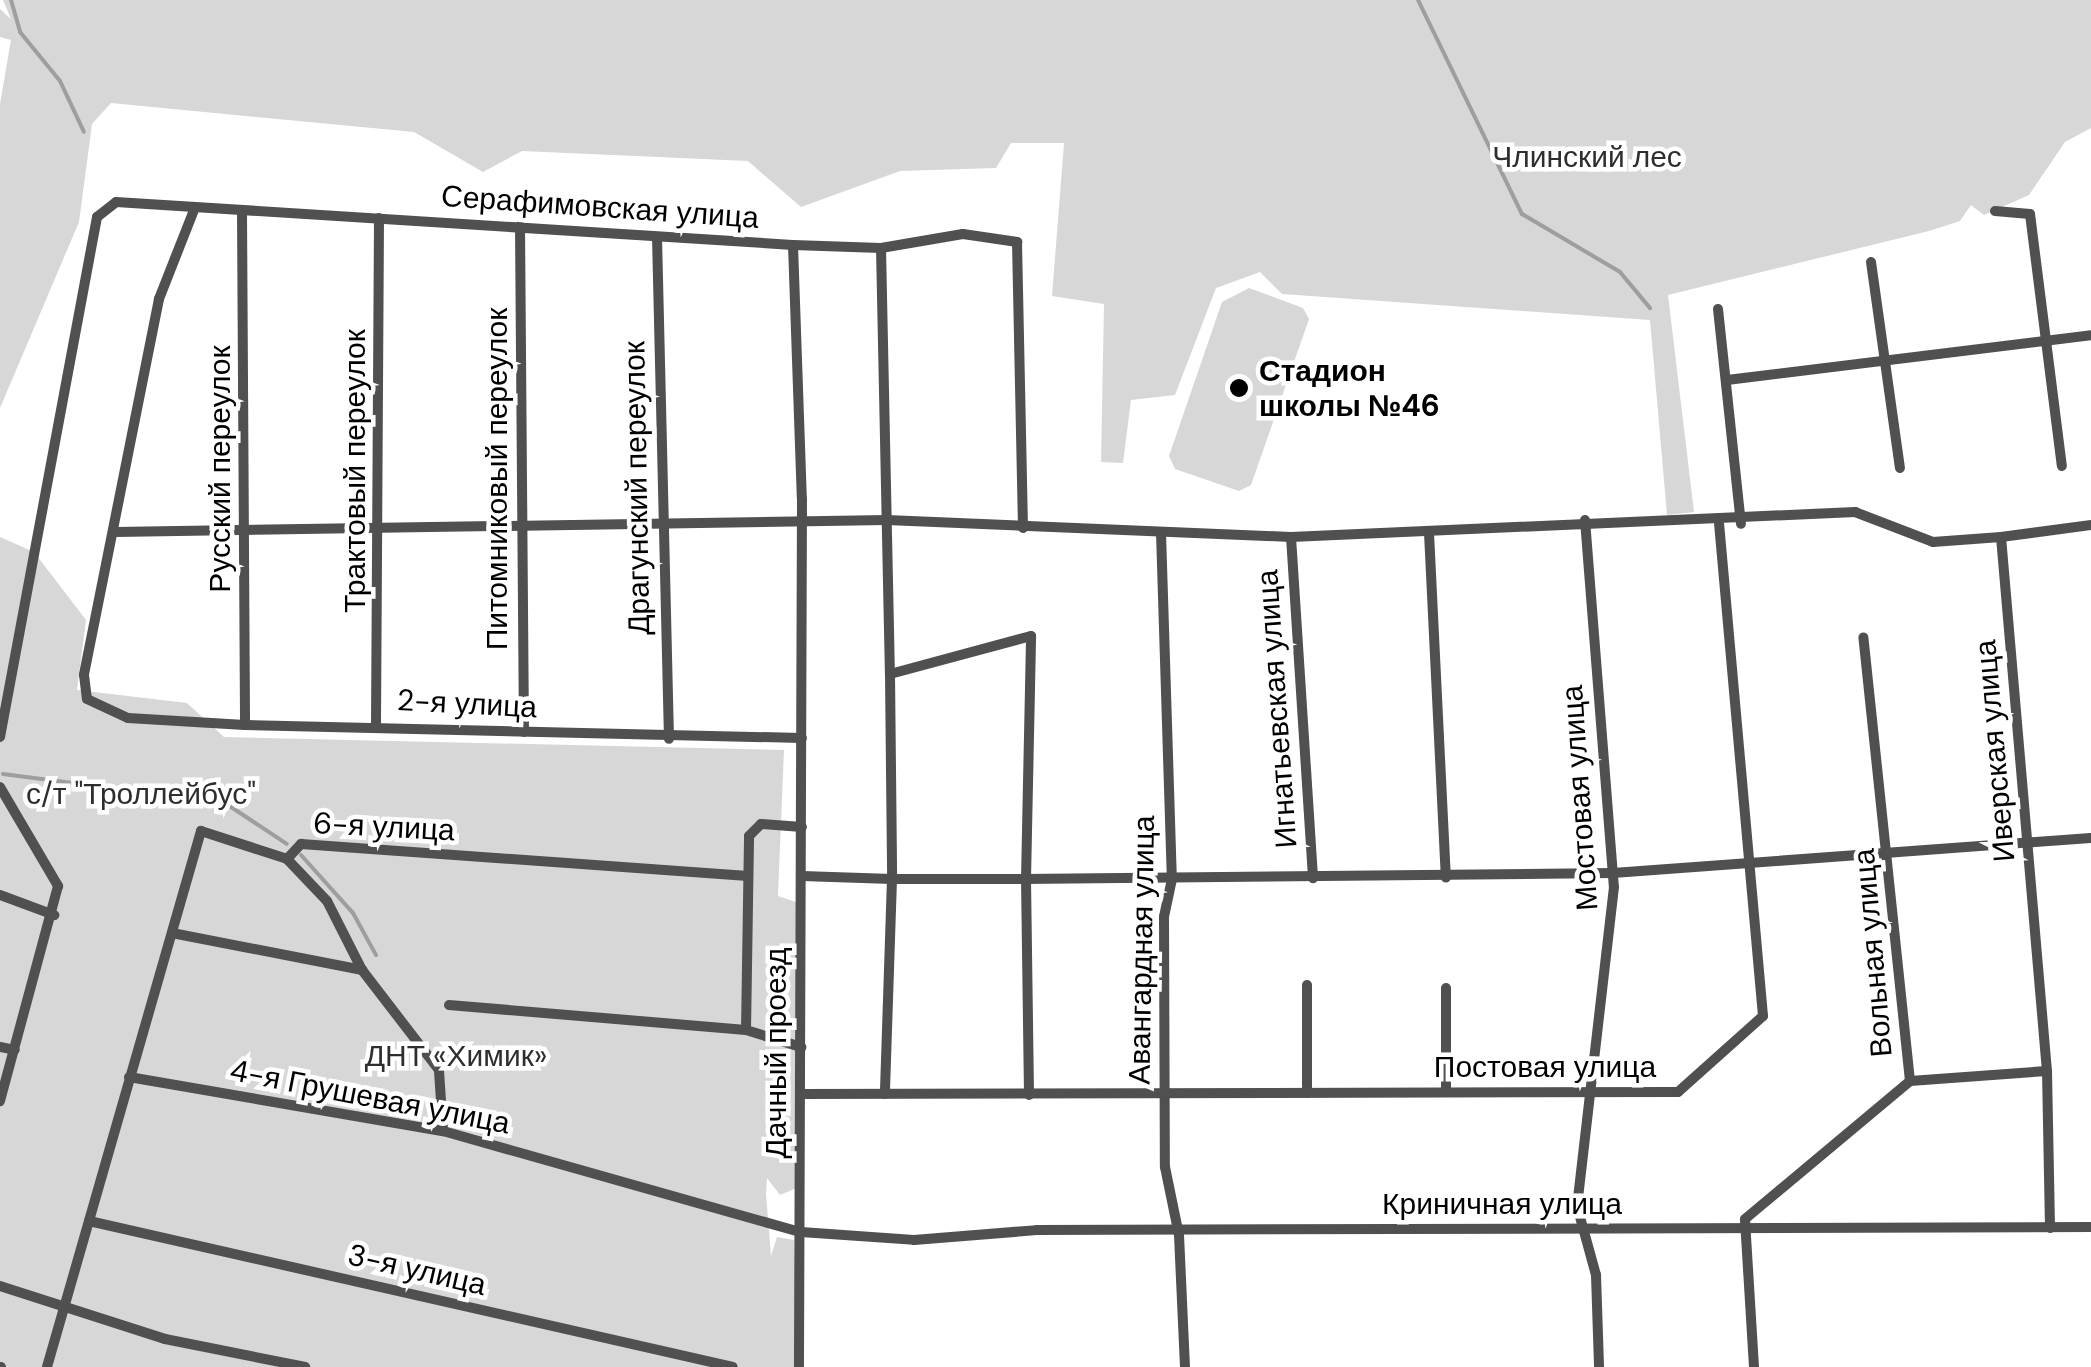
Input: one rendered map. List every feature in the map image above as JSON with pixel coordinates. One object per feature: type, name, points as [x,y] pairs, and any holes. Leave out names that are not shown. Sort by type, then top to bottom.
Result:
[{"type":"street","name":"Серафимовская улица","points":[[0,737],[96,217],[116,202],[194,210],[520,226],[793,245],[802,522],[802,738]]},
{"type":"street","points":[[194,210],[159,299],[114,532],[383,523],[887,520],[1291,538],[1585,520],[1741,524],[1855,512],[1934,542],[2091,524]]},
{"type":"street","points":[[1995,211],[2030,214],[2062,466]]},
{"type":"street","name":"Русский переулок","points":[[242,212],[248,526],[245,725]]},
{"type":"street","name":"Трактовый переулок","points":[[376,724],[383,523],[379,218]]},
{"type":"street","name":"Питомниковый переулок","points":[[520,226],[524,732]]},
{"type":"street","points":[[793,245],[881,248],[962,234],[1022,247],[1024,528]]},
{"type":"street","name":"Драгунский переулок","points":[[657,237],[669,739]]},
{"type":"street","points":[[881,248],[892,879],[885,1094]]},
{"type":"street","points":[[1871,262],[1900,468]]},
{"type":"street","points":[[1718,309],[1741,524]]},
{"type":"street","points":[[1727,380],[2091,335]]},
{"type":"street","name":"Мостовая улица","points":[[1585,520],[1612,873],[1577,1206],[1596,1275],[1598,1367]]},
{"type":"street","name":"Постовая улица","points":[[802,1094],[1678,1092],[1758,1026],[1762,938],[1751,863],[1719,524]]},
{"type":"street","name":"2-я улица","points":[[114,532],[84,675],[87,699],[128,718],[245,725],[376,724],[669,739],[802,738]]},
{"type":"street","points":[[1429,532],[1446,878]]},
{"type":"street","name":"Авангардная улица","points":[[1161,533],[1172,878],[1164,917],[1164,1167],[1179,1235],[1185,1367]]},
{"type":"street","name":"Иверская улица","points":[[2001,537],[2048,1071],[2050,1228]]},
{"type":"street","name":"Игнатьевская улица","points":[[1291,538],[1314,878]]},
{"type":"street","points":[[890,674],[1030,636],[1024,879],[1029,1096]]},
{"type":"street","name":"Вольная улица","points":[[1742,1232],[1756,1209],[1910,1081],[1891,852],[1862,637]]},
{"type":"street","name":"Дачный проезд","points":[[800,1367],[802,738]]},
{"type":"street","points":[[0,787],[52,870],[54,915],[0,1100]]},
{"type":"street","points":[[746,1030],[748,876],[753,827],[802,826]]},
{"type":"street","points":[[46,1367],[60,1301],[88,1221],[201,831],[287,860]]},
{"type":"street","points":[[802,876],[1446,878],[1612,873],[2091,838]]},
{"type":"street","name":"6-я улица","points":[[443,1132],[439,1070],[362,970],[327,901],[287,860],[301,844],[748,876]]},
{"type":"street","points":[[0,894],[54,915]]},
{"type":"street","points":[[172,933],[362,970]]},
{"type":"street","points":[[1307,985],[1307,1093]]},
{"type":"street","points":[[1446,988],[1446,1090]]},
{"type":"street","points":[[449,1006],[746,1030],[801,1047]]},
{"type":"street","points":[[0,1047],[15,1050]]},
{"type":"street","points":[[1910,1081],[2048,1071]]},
{"type":"street","name":"4-я Грушевая улица","points":[[129,1077],[443,1132],[801,1232],[914,1240]]},
{"type":"street","name":"3-я улица","points":[[88,1221],[733,1367]]},
{"type":"street","name":"Криничная улица","points":[[914,1240],[1036,1230],[1179,1235],[1584,1227],[1742,1232],[2091,1227]]},
{"type":"street","points":[[1742,1232],[1754,1367]]},
{"type":"street","points":[[0,1286],[60,1301],[165,1339],[305,1367]]},
{"type":"green space","name":"Члинский лес","points":[[3,0],[2091,0],[2091,128],[2065,142],[2029,195],[1984,215],[1971,205],[1960,221],[1929,231],[1668,295],[1694,512],[1667,515],[1650,320],[1282,294],[1260,272],[1216,288],[1175,395],[1131,400],[1123,463],[1101,462],[1104,304],[1052,296],[1064,143],[1011,143],[996,168],[900,171],[801,207],[748,161],[522,151],[483,172],[414,132],[111,103],[92,124],[79,222],[0,408],[0,104],[11,40],[0,37],[0,9],[11,19]]},
{"type":"green space","name":"Стадион школы №46","points":[[1249,288],[1303,308],[1309,319],[1251,485],[1239,491],[1175,469],[1169,456],[1222,302]]},
{"type":"green space","name":"ДНТ «Химик»","points":[[0,537],[34,552],[86,620],[77,690],[187,703],[224,737],[784,750],[778,896],[796,902],[799,1187],[780,1195],[767,1178],[766,1194],[771,1256],[777,1237],[794,1240],[799,1367],[0,1367]]},
{"type":"waterway","points":[[11,0],[20,32],[60,81],[84,132]]},
{"type":"waterway","points":[[1418,0],[1522,214],[1620,272],[1650,308]]},
{"type":"waterway","points":[[3,774],[225,803],[287,844]]},
{"type":"waterway","points":[[301,855],[353,913],[376,955]]},
{"type":"place","name":"Стадион школы №46","points":[[1239,388]]},
{"type":"park label","name":"с/т \"Троллейбус\"","points":[[141,794]]}]
